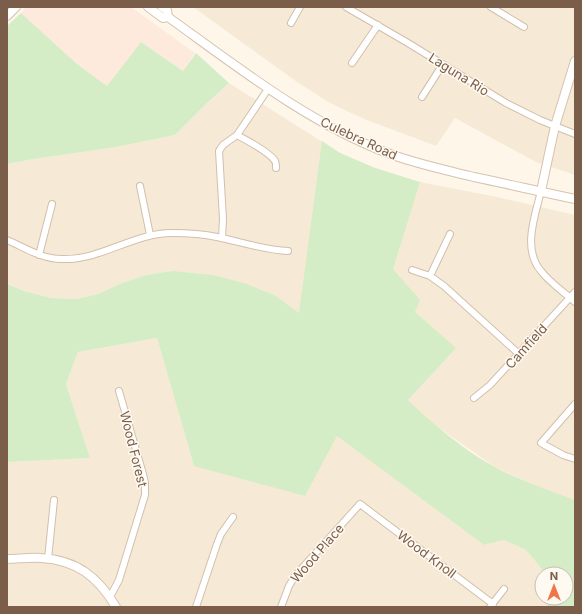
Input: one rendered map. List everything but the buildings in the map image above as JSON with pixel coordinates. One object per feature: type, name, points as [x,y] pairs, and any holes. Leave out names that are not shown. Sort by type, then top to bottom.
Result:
[{"type":"main road","points":[[7,16],[16,7]]},
{"type":"main road","name":"Culebra Road","points":[[148,7],[163,18],[168,17]]},
{"type":"main road","name":"Culebra Road","points":[[162,7],[166,10],[168,17],[268,89],[304,112],[339,131],[390,154],[441,169],[575,199]]},
{"type":"main road","points":[[541,192],[555,126],[575,61]]},
{"type":"main road","points":[[7,559],[35,558],[66,562],[82,570],[96,580],[116,607]]},
{"type":"street","points":[[291,23],[300,7]]},
{"type":"street","name":"Laguna Rio","points":[[346,7],[506,103],[575,134]]},
{"type":"street","points":[[491,7],[524,27]]},
{"type":"street","points":[[352,63],[378,25]]},
{"type":"street","points":[[422,97],[443,64]]},
{"type":"street","points":[[222,238],[223,219],[221,174],[218,160],[219,151],[223,145],[237,135],[268,89]]},
{"type":"street","points":[[237,135],[254,144],[268,154],[275,161],[276,168]]},
{"type":"street","points":[[140,186],[150,235]]},
{"type":"street","points":[[541,192],[532,231],[532,255],[541,271],[572,300]]},
{"type":"street","points":[[39,254],[52,204]]},
{"type":"street","points":[[7,240],[39,254],[60,260],[93,256],[150,235],[171,233],[222,238],[254,247],[288,251]]},
{"type":"street","points":[[430,276],[450,234]]},
{"type":"street","points":[[412,270],[430,276],[444,286],[519,354]]},
{"type":"street","name":"Camfield","points":[[474,398],[490,385],[572,300],[575,292]]},
{"type":"street","name":"Wood Forest","points":[[110,597],[119,580],[142,506],[145,489],[143,474],[120,391]]},
{"type":"street","points":[[575,404],[541,443],[563,455],[575,459]]},
{"type":"street","points":[[48,559],[54,500]]},
{"type":"street","name":"Wood Knoll","points":[[360,504],[492,605]]},
{"type":"street","name":"Wood Place","points":[[281,607],[294,576],[360,504]]},
{"type":"street","points":[[196,607],[221,534],[233,518]]},
{"type":"street","points":[[492,605],[504,589]]},
{"type":"shaded area","points":[[26,7],[131,7],[195,53],[183,71],[141,42],[107,86],[77,64],[21,13]]},
{"type":"shaded area","points":[[193,7],[575,7],[575,175],[536,162],[455,118],[436,146],[364,119],[330,103],[297,82]]},
{"type":"shaded area","points":[[229,83],[340,153],[375,168],[415,181],[497,197],[575,215],[575,500],[536,486],[495,467],[435,425],[408,400],[172,271],[146,275],[122,283],[98,294],[77,299],[51,298],[24,291],[7,284],[7,164],[116,147],[175,135]]},
{"type":"shaded area","points":[[157,338],[194,466],[337,435],[484,545],[504,540],[526,550],[539,566],[534,566],[534,606],[574,606],[575,581],[575,607],[7,607],[7,455],[8,462],[90,458],[66,384],[78,352]]},
{"type":"green space","points":[[21,13],[77,64],[107,86],[141,42],[183,71],[196,53],[229,83],[175,135],[116,147],[7,164],[7,26]]},
{"type":"green space","points":[[322,141],[340,153],[375,168],[420,182],[393,269],[420,300],[415,312],[456,348],[408,400],[450,436],[484,461],[515,477],[575,500],[574,606],[574,566],[539,566],[526,550],[504,540],[484,545],[337,436],[305,496],[194,466],[157,338],[78,352],[66,384],[90,458],[8,462],[7,284],[24,291],[51,298],[77,299],[98,294],[122,283],[146,275],[172,271],[213,275],[247,284],[276,296],[299,313]]},
{"type":"green space","points":[[546,606],[574,606],[573,607],[545,607]]}]
